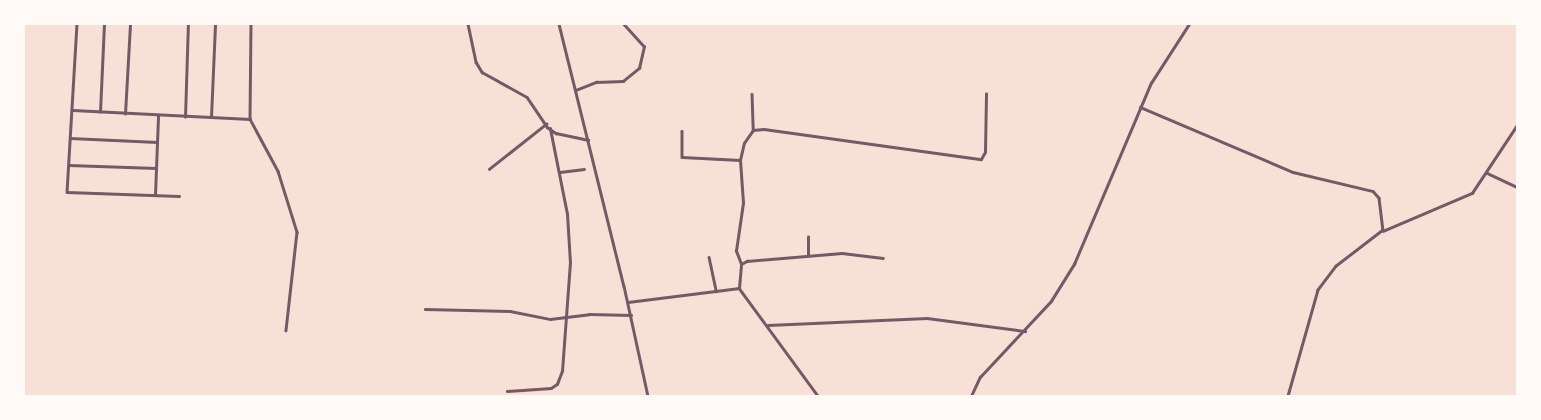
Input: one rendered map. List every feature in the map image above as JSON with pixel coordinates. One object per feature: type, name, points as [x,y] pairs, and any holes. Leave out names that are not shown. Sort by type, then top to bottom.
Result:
[{"type":"street","points":[[77,24],[67,192],[179,196]]},
{"type":"street","points":[[100,112],[104,24]]},
{"type":"street","points":[[125,114],[130,24]]},
{"type":"street","points":[[185,117],[188,24]]},
{"type":"street","points":[[212,117],[214,24]]},
{"type":"street","points":[[252,24],[250,119],[278,171],[295,218],[294,270],[286,330]]},
{"type":"street","points":[[468,24],[478,68],[486,76],[526,97],[550,129],[561,136],[588,140]]},
{"type":"street","points":[[558,24],[628,302],[648,396]]},
{"type":"street","points":[[576,90],[596,82],[623,81],[639,68],[643,44],[623,24]]},
{"type":"street","points":[[971,396],[980,377],[1051,301],[1074,264],[1140,107],[1163,61],[1189,24]]},
{"type":"street","points":[[752,94],[753,130],[744,143],[740,160],[743,204],[736,251],[741,264],[739,288],[768,325],[818,396]]},
{"type":"street","points":[[753,130],[764,128],[981,159],[985,152],[986,94]]},
{"type":"street","points":[[1140,107],[1293,172],[1373,191],[1379,198],[1384,218],[1382,232]]},
{"type":"street","points":[[73,110],[158,116],[250,119]]},
{"type":"street","points":[[155,195],[158,116]]},
{"type":"street","points":[[489,169],[546,124]]},
{"type":"street","points":[[1288,396],[1318,290],[1336,266],[1382,232],[1460,200],[1472,193],[1517,125]]},
{"type":"street","points":[[507,391],[539,390],[557,384],[562,371],[568,315],[570,263],[560,172],[550,129]]},
{"type":"street","points":[[682,131],[682,157],[740,160]]},
{"type":"street","points":[[70,138],[157,142]]},
{"type":"street","points":[[69,165],[156,168]]},
{"type":"street","points":[[560,172],[584,169]]},
{"type":"street","points":[[1487,172],[1517,187]]},
{"type":"street","points":[[808,237],[808,256]]},
{"type":"street","points":[[741,264],[747,260],[842,254],[883,258]]},
{"type":"street","points":[[709,257],[716,291]]},
{"type":"street","points":[[628,302],[739,288]]},
{"type":"street","points":[[425,309],[510,311],[550,319],[568,315],[631,316]]},
{"type":"street","points":[[768,325],[927,318],[1025,331]]}]
